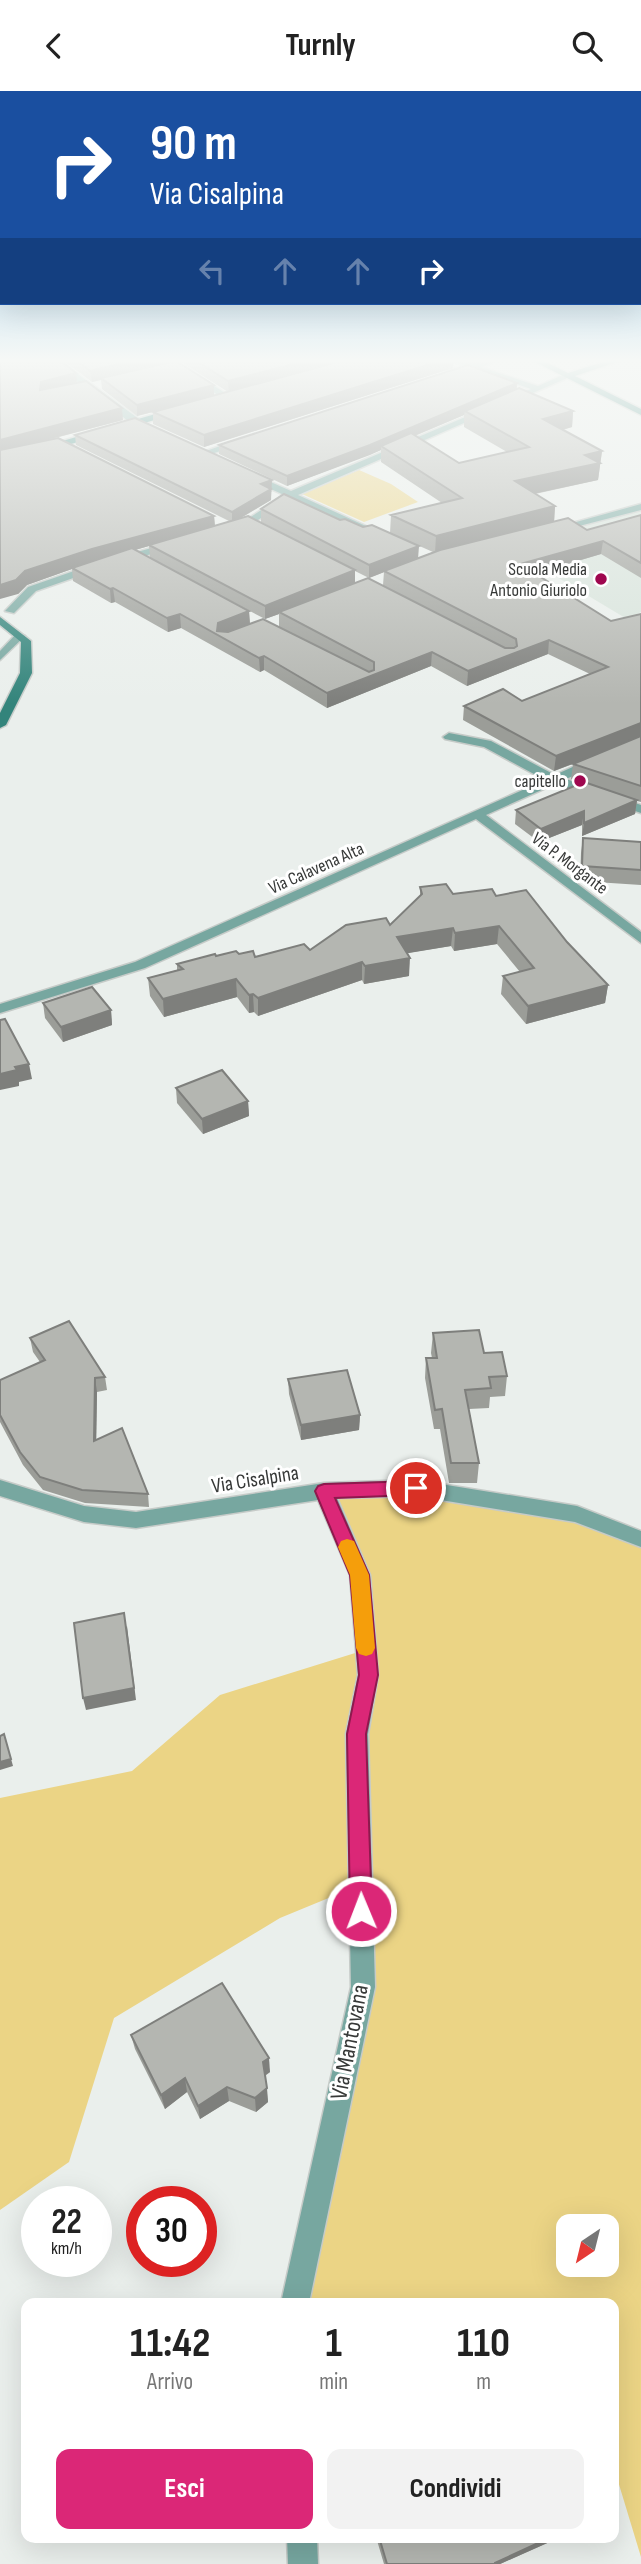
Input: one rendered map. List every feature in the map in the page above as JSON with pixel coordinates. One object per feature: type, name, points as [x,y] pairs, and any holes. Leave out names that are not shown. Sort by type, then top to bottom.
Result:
[{"type":"street","points":[[243,473],[374,532]]},
{"type":"street","points":[[218,528],[230,529],[248,522],[290,495],[340,473]]},
{"type":"street","points":[[540,533],[641,507]]},
{"type":"street","points":[[248,522],[261,529]]},
{"type":"street","points":[[10,611],[32,589],[182,543]]},
{"type":"street","points":[[134,556],[146,562]]},
{"type":"street","points":[[0,620],[26,641],[26,673],[0,725]]},
{"type":"street","points":[[0,657],[20,636]]},
{"type":"street","points":[[449,737],[487,744],[553,779],[641,810]]},
{"type":"street","name":"Via Calavena Alta","points":[[0,1009],[140,965],[603,758]]},
{"type":"street","name":"Via P. Morgante","points":[[478,815],[641,939]]},
{"type":"street","name":"Via Cisalpina","points":[[0,1488],[85,1514],[136,1520],[324,1491],[416,1488],[577,1514],[641,1538]]},
{"type":"street","name":"Via Mantovana","points":[[296,2298],[363,1987],[357,1734],[368,1675],[359,1575],[324,1491]]},
{"type":"street","points":[[302,2543],[303,2564]]},
{"type":"shaded area","points":[[351,473],[367,473],[391,484],[418,502],[364,522],[302,494]]},
{"type":"shaded area","name":"Scuola Media Antonio Giuriolo","points":[[641,509],[641,612],[627,619],[505,546]]},
{"type":"shaded area","points":[[320,1489],[414,1490],[543,1507],[641,1538],[641,2557],[619,2484],[619,2298],[304,2298],[369,1987],[365,1883],[280,1918],[114,2018],[69,2162],[34,2186],[21,2186],[21,2195],[0,2210],[0,1798],[132,1771],[220,1695],[368,1649],[364,1576]]},
{"type":"building","points":[[0,473],[129,473],[214,516],[92,549],[25,571],[16,580],[0,585]]},
{"type":"building","points":[[153,473],[257,473],[272,480],[261,484],[271,489],[232,512]]},
{"type":"building","points":[[424,473],[551,473],[515,481],[555,506],[436,536],[391,515],[462,498]]},
{"type":"building","points":[[284,494],[340,520],[345,519],[363,527],[372,525],[419,546],[369,565],[261,509]]},
{"type":"building","points":[[641,515],[641,563],[603,541],[520,564],[611,621],[641,614],[641,723],[556,756],[464,706],[503,689],[522,701],[608,667],[549,640],[468,671],[432,652],[327,693],[264,656],[259,658],[180,614],[167,618],[72,568],[132,548],[249,611],[218,623],[217,631],[228,632],[263,619],[369,672],[374,670],[374,662],[279,612],[368,578],[505,648],[514,648],[517,646],[516,639],[384,571],[440,550],[568,518],[587,530]]},
{"type":"building","points":[[248,516],[355,570],[265,606],[149,545]]},
{"type":"building","points":[[641,736],[641,786],[573,764]]},
{"type":"building","points":[[584,782],[637,800],[584,823],[584,811],[541,829],[516,810]]},
{"type":"building","points":[[583,838],[641,842],[641,870],[582,866]]},
{"type":"building","points":[[446,884],[453,894],[492,889],[496,896],[526,890],[567,942],[608,985],[528,1006],[503,976],[534,968],[499,926],[455,933],[453,928],[397,937],[410,958],[365,966],[362,962],[258,998],[253,994],[249,995],[236,979],[163,999],[148,978],[183,969],[177,964],[215,954],[253,951],[255,957],[304,944],[310,950],[346,925],[386,918],[390,925],[422,894],[420,887]]},
{"type":"building","points":[[92,987],[111,1010],[61,1027],[43,1003]]},
{"type":"building","points":[[5,1019],[29,1064],[0,1074],[0,1020]]},
{"type":"building","points":[[222,1070],[248,1101],[202,1119],[176,1088]]},
{"type":"building","points":[[69,1321],[105,1377],[95,1378],[94,1441],[122,1428],[148,1494],[82,1490],[40,1477],[20,1452],[0,1415],[0,1380],[45,1360],[30,1338]]},
{"type":"building","points":[[479,1330],[484,1353],[502,1352],[507,1376],[489,1377],[491,1388],[465,1390],[479,1463],[451,1463],[442,1409],[435,1410],[426,1358],[437,1358],[433,1333]]},
{"type":"building","points":[[347,1370],[360,1415],[301,1425],[288,1379]]},
{"type":"building","points":[[124,1613],[134,1688],[83,1698],[74,1623]]},
{"type":"building","points":[[4,1734],[11,1759],[0,1762],[0,1736]]},
{"type":"building","points":[[222,1983],[269,2058],[263,2062],[267,2088],[255,2098],[227,2087],[198,2106],[185,2078],[161,2095],[131,2035]]},
{"type":"building","points":[[381,2543],[538,2543],[495,2564],[387,2564]]},
{"type":"slow traffic","points":[[347,1547],[359,1575],[366,1648]]},
{"type":"place","name":"Scuola Media Antonio Giuriolo","points":[[601,579]]},
{"type":"place","name":"capitello","points":[[580,781]]},
{"type":"route","points":[[361,1911],[357,1734],[368,1675],[359,1575],[324,1491],[416,1488]]}]
